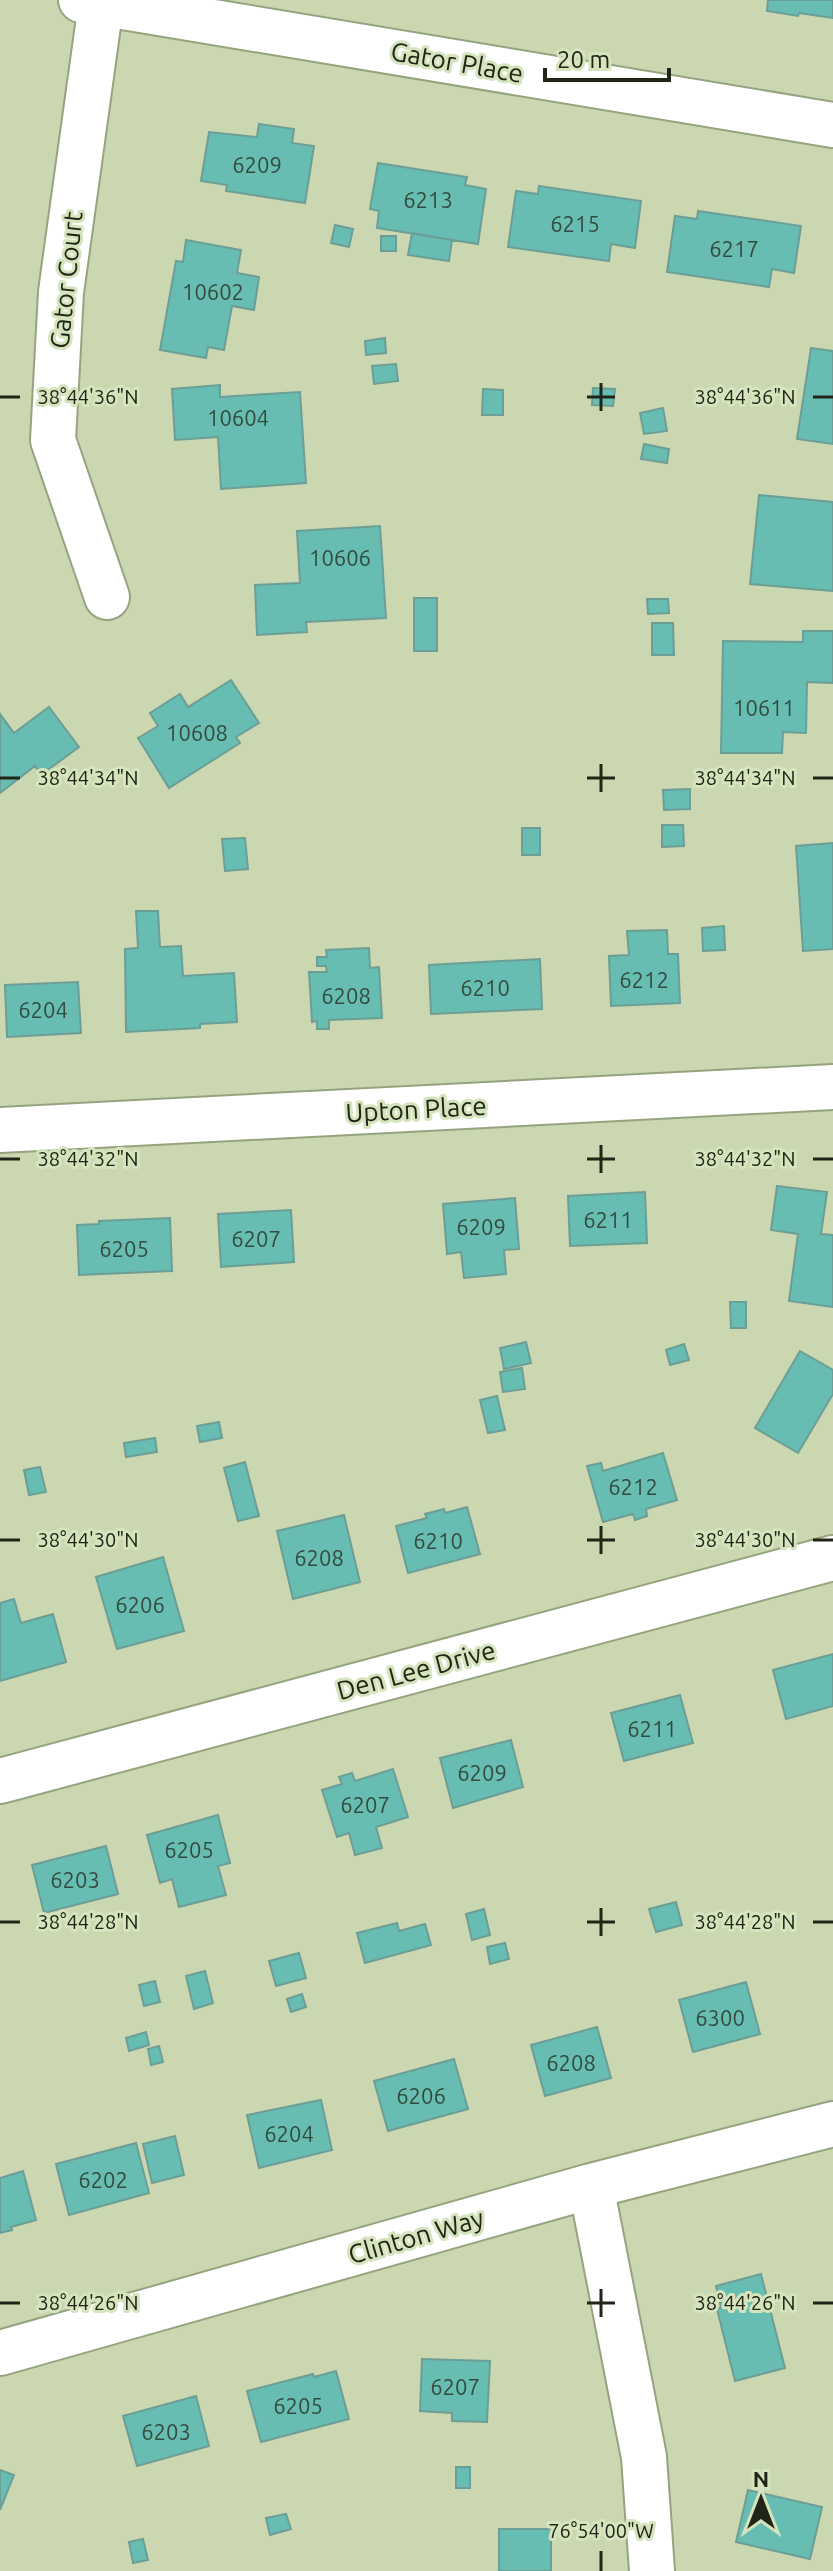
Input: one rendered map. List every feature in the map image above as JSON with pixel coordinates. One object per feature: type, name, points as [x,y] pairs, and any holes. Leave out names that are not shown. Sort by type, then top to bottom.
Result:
[{"type":"street","name":"Gator Place","points":[[91,2],[833,125]]},
{"type":"street","name":"Gator Court","points":[[91,2],[61,292],[53,440],[107,597]]},
{"type":"street","name":"Upton Place","points":[[0,1130],[833,1087]]},
{"type":"street","name":"Den Lee Drive","points":[[0,1781],[833,1558]]},
{"type":"street","name":"Clinton Way","points":[[0,2353],[591,2186],[833,2124]]},
{"type":"street","points":[[591,2186],[644,2457],[652,2571]]},
{"type":"building","points":[[768,0],[833,0],[833,18],[767,11]]},
{"type":"building","points":[[259,124],[294,129],[292,143],[314,146],[305,203],[226,191],[227,185],[201,181],[209,132],[257,137]]},
{"type":"building","points":[[378,163],[467,177],[465,185],[486,189],[478,244],[377,228],[379,211],[370,209]]},
{"type":"building","points":[[539,186],[641,201],[635,248],[611,244],[609,261],[508,247],[516,191],[538,194]]},
{"type":"building","points":[[698,211],[801,226],[794,273],[772,269],[769,287],[667,272],[675,216],[697,219]]},
{"type":"building","points":[[335,225],[353,229],[349,247],[331,243]]},
{"type":"building","points":[[412,233],[452,240],[449,261],[408,255]]},
{"type":"building","points":[[381,236],[396,236],[396,251],[381,251]]},
{"type":"building","points":[[186,240],[241,250],[237,273],[259,277],[254,310],[232,306],[224,350],[208,347],[206,358],[160,350],[176,261],[183,262]]},
{"type":"building","points":[[385,338],[386,353],[366,355],[365,341]]},
{"type":"building","points":[[811,348],[833,351],[833,444],[797,439]]},
{"type":"building","points":[[396,364],[398,381],[374,384],[372,366]]},
{"type":"building","points":[[220,385],[220,397],[300,392],[306,483],[221,489],[218,437],[175,440],[172,389]]},
{"type":"building","points":[[593,388],[615,389],[613,406],[592,405]]},
{"type":"building","points":[[483,389],[503,390],[503,415],[482,415]]},
{"type":"building","points":[[663,408],[667,431],[644,434],[640,413]]},
{"type":"building","points":[[644,444],[669,449],[667,463],[641,459]]},
{"type":"building","points":[[759,495],[833,502],[833,591],[750,584]]},
{"type":"building","points":[[380,526],[386,618],[306,622],[307,632],[257,635],[255,585],[300,583],[297,531]]},
{"type":"building","points":[[414,598],[437,598],[437,651],[414,651]]},
{"type":"building","points":[[647,599],[668,599],[669,613],[648,614]]},
{"type":"building","points":[[652,623],[673,623],[674,655],[652,655]]},
{"type":"building","points":[[803,631],[833,631],[833,683],[807,682],[806,733],[783,732],[782,753],[721,753],[723,641],[803,642]]},
{"type":"building","points":[[231,680],[259,723],[236,737],[240,743],[169,788],[138,738],[158,726],[150,713],[180,694],[188,707]]},
{"type":"building","points":[[49,707],[79,747],[41,775],[35,766],[0,793],[0,714],[14,733]]},
{"type":"building","points":[[690,789],[690,809],[664,810],[663,790]]},
{"type":"building","points":[[662,825],[683,825],[684,846],[662,847]]},
{"type":"building","points":[[522,828],[540,828],[540,855],[522,855]]},
{"type":"building","points":[[245,838],[248,869],[225,871],[222,839]]},
{"type":"building","points":[[833,843],[833,949],[803,951],[796,846]]},
{"type":"building","points":[[136,911],[158,911],[160,947],[181,946],[183,976],[234,973],[237,1022],[200,1024],[200,1028],[126,1032],[125,949],[138,948]]},
{"type":"building","points":[[724,926],[725,950],[703,951],[702,928]]},
{"type":"building","points":[[667,930],[668,954],[678,954],[680,1003],[611,1006],[609,956],[629,955],[627,931]]},
{"type":"building","points":[[369,948],[370,968],[379,967],[382,1018],[329,1020],[329,1029],[317,1029],[317,1021],[312,1022],[309,972],[327,972],[326,966],[317,966],[317,957],[327,957],[326,950]]},
{"type":"building","points":[[540,959],[542,1009],[431,1014],[429,965]]},
{"type":"building","points":[[78,982],[81,1033],[7,1037],[5,985]]},
{"type":"building","points":[[777,1186],[827,1192],[821,1234],[833,1235],[833,1307],[789,1301],[798,1234],[771,1230]]},
{"type":"building","points":[[645,1192],[647,1243],[570,1246],[568,1196]]},
{"type":"building","points":[[515,1198],[519,1249],[504,1250],[506,1274],[464,1278],[461,1252],[447,1254],[443,1204]]},
{"type":"building","points":[[291,1210],[294,1262],[221,1267],[218,1214]]},
{"type":"building","points":[[170,1218],[172,1271],[79,1275],[77,1225]]},
{"type":"building","points":[[730,1302],[746,1302],[746,1328],[731,1328]]},
{"type":"building","points":[[526,1342],[531,1363],[504,1369],[500,1348]]},
{"type":"building","points":[[684,1344],[689,1360],[670,1365],[666,1350]]},
{"type":"building","points":[[800,1351],[833,1370],[833,1394],[798,1453],[755,1428]]},
{"type":"building","points":[[522,1368],[525,1389],[503,1392],[500,1372]]},
{"type":"building","points":[[497,1396],[505,1430],[488,1433],[480,1400]]},
{"type":"building","points":[[219,1422],[222,1438],[200,1442],[197,1426]]},
{"type":"building","points":[[155,1438],[157,1452],[126,1457],[124,1443]]},
{"type":"building","points":[[663,1453],[677,1500],[646,1509],[647,1516],[635,1520],[633,1514],[603,1522],[587,1466],[601,1463],[603,1471]]},
{"type":"building","points":[[245,1462],[259,1516],[238,1521],[224,1468]]},
{"type":"building","points":[[40,1467],[46,1492],[29,1495],[24,1470]]},
{"type":"building","points":[[467,1507],[480,1554],[408,1573],[396,1526],[427,1518],[425,1514]]},
{"type":"building","points":[[344,1515],[360,1582],[293,1599],[277,1531]]},
{"type":"building","points":[[163,1557],[184,1631],[117,1649],[96,1577]]},
{"type":"building","points":[[14,1599],[21,1623],[53,1614],[66,1662],[0,1681],[0,1603]]},
{"type":"building","points":[[833,1654],[833,1706],[786,1719],[773,1670]]},
{"type":"building","points":[[680,1695],[693,1743],[624,1761],[611,1713]]},
{"type":"building","points":[[511,1740],[523,1787],[453,1808],[440,1758]]},
{"type":"building","points":[[393,1769],[408,1817],[376,1827],[382,1848],[355,1855],[349,1833],[337,1837],[322,1790],[342,1784],[339,1777],[352,1773],[355,1781]]},
{"type":"building","points":[[218,1815],[230,1863],[218,1866],[226,1895],[179,1907],[172,1879],[160,1883],[147,1835]]},
{"type":"building","points":[[106,1846],[118,1894],[44,1913],[32,1865]]},
{"type":"building","points":[[676,1902],[682,1925],[656,1932],[649,1909]]},
{"type":"building","points":[[484,1909],[490,1935],[472,1940],[466,1914]]},
{"type":"building","points":[[397,1923],[399,1931],[425,1924],[431,1945],[365,1963],[357,1933]]},
{"type":"building","points":[[505,1943],[509,1959],[490,1964],[487,1947]]},
{"type":"building","points":[[299,1953],[306,1978],[276,1986],[269,1961]]},
{"type":"building","points":[[205,1971],[213,2003],[194,2009],[186,1976]]},
{"type":"building","points":[[155,1981],[160,2002],[144,2006],[139,1985]]},
{"type":"building","points":[[746,1982],[760,2034],[693,2052],[679,2000]]},
{"type":"building","points":[[302,1994],[306,2007],[291,2012],[287,1999]]},
{"type":"building","points":[[597,2027],[611,2078],[545,2096],[531,2045]]},
{"type":"building","points":[[146,2032],[149,2045],[129,2051],[126,2038]]},
{"type":"building","points":[[159,2046],[163,2062],[151,2065],[148,2049]]},
{"type":"building","points":[[454,2059],[468,2109],[388,2131],[374,2081]]},
{"type":"building","points":[[321,2100],[332,2150],[259,2168],[247,2115]]},
{"type":"building","points":[[175,2136],[184,2175],[152,2183],[143,2144]]},
{"type":"building","points":[[136,2143],[149,2193],[69,2215],[56,2164]]},
{"type":"building","points":[[23,2171],[36,2220],[0,2233],[0,2178]]},
{"type":"building","points":[[761,2274],[785,2368],[735,2381],[717,2309],[721,2307],[716,2286]]},
{"type":"building","points":[[422,2359],[490,2361],[487,2422],[452,2421],[452,2413],[420,2411]]},
{"type":"building","points":[[336,2371],[349,2419],[261,2442],[247,2391]]},
{"type":"building","points":[[196,2396],[209,2446],[137,2466],[123,2416]]},
{"type":"building","points":[[456,2467],[470,2467],[470,2488],[456,2488]]},
{"type":"building","points":[[0,2470],[14,2475],[0,2510]]},
{"type":"building","points":[[748,2490],[822,2507],[810,2559],[736,2542]]},
{"type":"building","points":[[286,2514],[291,2529],[270,2535],[266,2518]]},
{"type":"building","points":[[499,2529],[551,2529],[551,2571],[499,2571]]},
{"type":"building","points":[[143,2539],[148,2560],[133,2563],[129,2542]]}]
